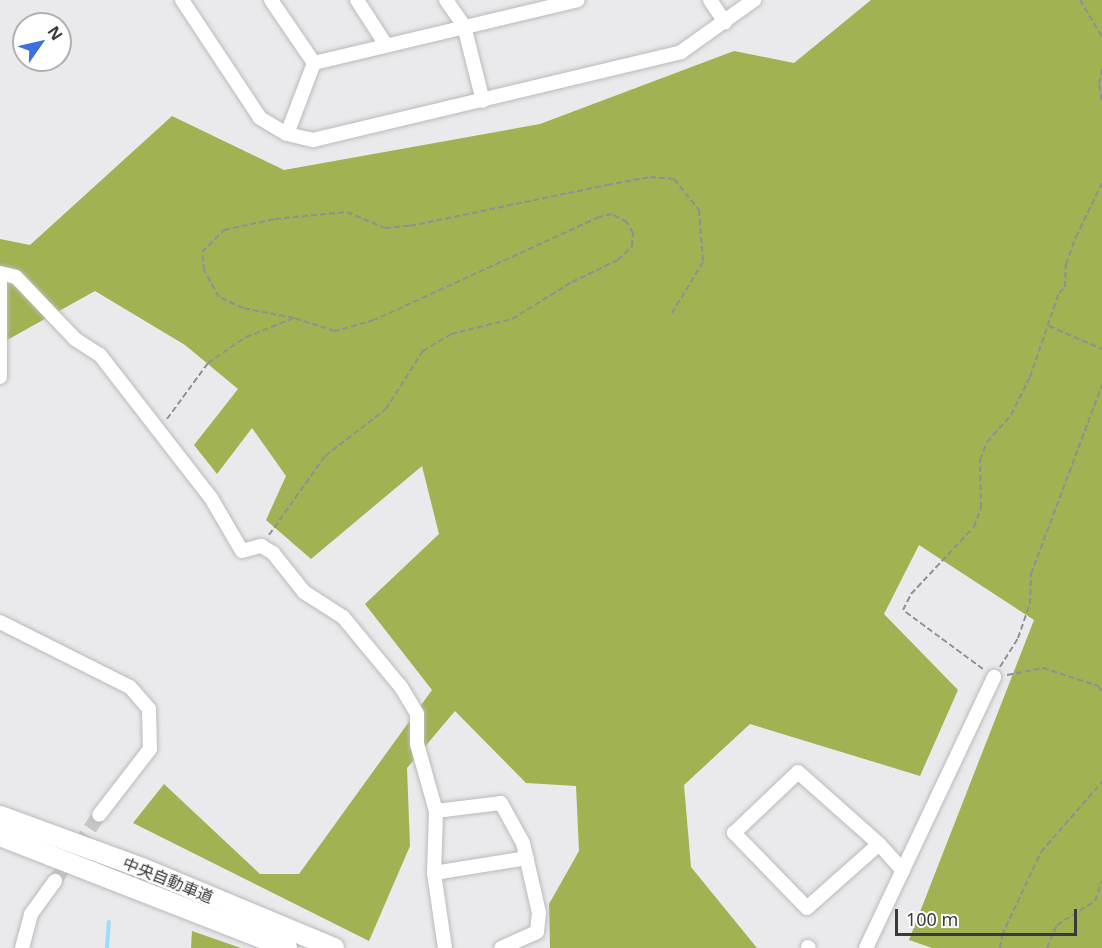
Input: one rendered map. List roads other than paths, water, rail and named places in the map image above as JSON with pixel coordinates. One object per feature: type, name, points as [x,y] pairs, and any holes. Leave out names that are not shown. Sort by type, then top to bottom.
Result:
[{"type":"highway","name":"中央自動車道","points":[[0,816],[142,868],[334,948]]},
{"type":"highway","name":"中央自動車道","points":[[0,836],[287,948]]},
{"type":"street","points":[[182,0],[260,118],[287,134],[326,139],[681,52],[754,0]]},
{"type":"street","points":[[271,0],[314,63]]},
{"type":"street","points":[[357,0],[386,45]]},
{"type":"street","points":[[446,0],[464,26],[483,101]]},
{"type":"street","points":[[314,63],[464,26],[536,4],[578,0]]},
{"type":"street","points":[[710,0],[725,22]]},
{"type":"street","points":[[287,134],[314,63]]},
{"type":"street","points":[[0,377],[0,275],[16,277],[75,339],[100,355],[211,498],[242,550],[261,546],[273,553],[304,592],[343,617],[401,687],[417,714],[417,744],[436,811],[434,873],[445,948]]},
{"type":"street","points":[[0,622],[130,687],[149,709],[150,749],[99,814]]},
{"type":"street","points":[[866,948],[994,677]]},
{"type":"street","points":[[879,844],[807,908],[734,833],[798,772],[879,844],[903,871]]},
{"type":"street","points":[[436,811],[501,803],[523,843],[539,913],[537,932],[501,948]]},
{"type":"street","points":[[434,873],[527,858]]},
{"type":"street","points":[[22,948],[31,914],[55,881]]},
{"type":"waterway","points":[[107,948],[109,922]]},
{"type":"tunnel","points":[[55,881],[99,815]]}]
